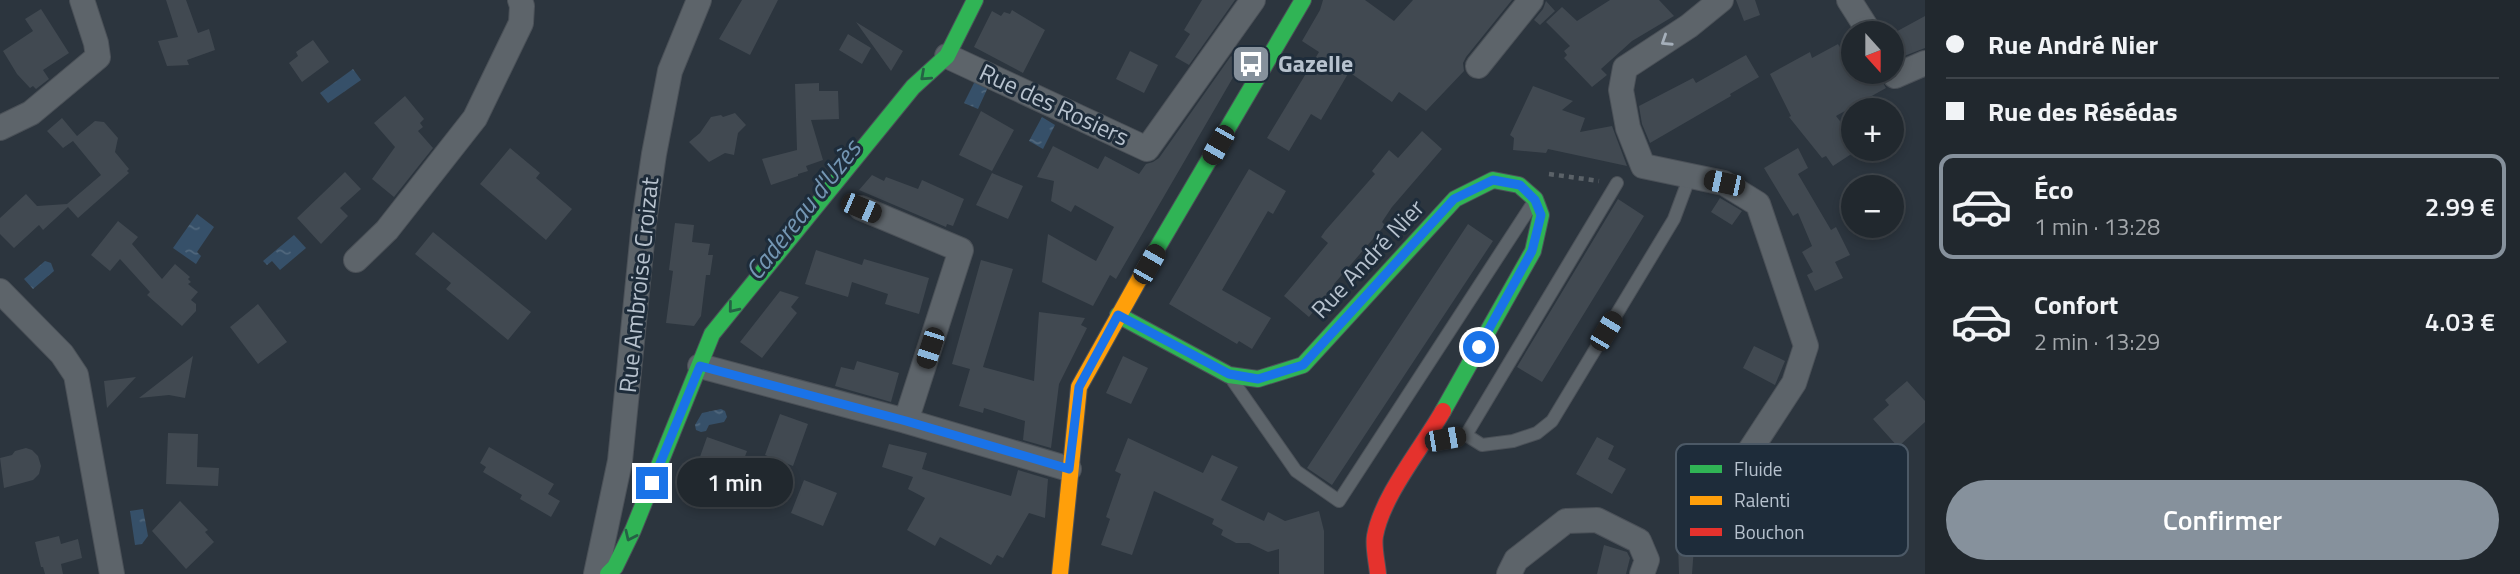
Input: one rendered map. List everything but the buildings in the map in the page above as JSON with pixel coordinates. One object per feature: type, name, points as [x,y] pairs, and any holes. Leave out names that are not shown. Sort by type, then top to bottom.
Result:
[{"type":"street","points":[[0,128],[31,113],[99,57],[82,0]]},
{"type":"street","points":[[356,260],[387,230],[475,118],[521,23],[520,0]]},
{"type":"street","name":"Rue Ambroise Croizat","points":[[596,574],[620,461],[644,222],[654,154],[670,71],[699,0]]},
{"type":"street","points":[[608,574],[615,567],[633,530],[712,334],[913,87],[947,56],[975,0]]},
{"type":"street","name":"Rue des Rosiers","points":[[947,56],[1147,149],[1252,0]]},
{"type":"street","points":[[1060,574],[1079,387],[1118,315],[1303,0]]},
{"type":"street","points":[[1478,66],[1531,0]]},
{"type":"street","points":[[1721,0],[1689,26],[1625,68],[1621,90],[1628,128],[1643,166],[1724,183],[1758,204],[1806,346],[1794,383],[1754,444]]},
{"type":"street","points":[[1849,0],[1862,21]]},
{"type":"street","points":[[1904,72],[1925,63]]},
{"type":"street","name":"Rue André Nier","points":[[1118,315],[1229,374],[1258,379],[1303,365],[1454,199],[1493,180],[1520,185],[1535,200]]},
{"type":"street","points":[[1378,574],[1375,537],[1388,498],[1425,443],[1532,251],[1541,215],[1535,200]]},
{"type":"street","points":[[861,208],[961,250],[906,421]]},
{"type":"street","points":[[0,291],[62,354],[76,375],[112,574]]},
{"type":"street","points":[[700,366],[906,421],[1069,469]]},
{"type":"street","points":[[1509,574],[1516,560],[1566,521],[1597,520],[1639,541],[1647,560],[1642,574]]},
{"type":"lane","points":[[1425,443],[1466,435],[1482,445],[1513,441],[1536,433],[1552,421],[1674,219],[1690,176]]},
{"type":"lane","points":[[1466,435],[1617,183]]},
{"type":"lane","points":[[1229,374],[1296,471],[1339,501],[1535,200]]},
{"type":"path","points":[[1549,174],[1617,183]]},
{"type":"water","points":[[353,69],[361,80],[328,103],[320,93]]},
{"type":"water","points":[[977,77],[990,83],[978,109],[964,103]]},
{"type":"water","points":[[1042,117],[1055,125],[1043,149],[1029,141]]},
{"type":"water","points":[[197,214],[214,227],[197,252],[201,256],[196,264],[173,248]]},
{"type":"water","points":[[294,235],[306,248],[280,270],[272,261],[267,265],[263,261]]},
{"type":"water","points":[[45,261],[51,263],[54,271],[33,289],[24,279]]},
{"type":"water","points":[[721,409],[727,417],[724,422],[709,425],[706,431],[696,430],[695,425],[702,413]]},
{"type":"water","points":[[143,509],[148,536],[142,544],[135,545],[130,511]]},
{"type":"traffic: fast","points":[[608,574],[615,567],[633,530],[712,334],[913,87],[947,56],[975,0]]},
{"type":"traffic: fast","points":[[1146,267],[1303,0]]},
{"type":"traffic: fast","points":[[1118,315],[1229,375],[1258,379],[1303,365],[1455,199],[1493,180],[1519,185],[1535,199],[1541,215],[1533,251],[1443,411]]},
{"type":"traffic: slow","points":[[1060,574],[1079,387],[1146,267]]},
{"type":"traffic: jam","points":[[1378,574],[1375,540],[1379,521],[1394,489],[1443,411]]},
{"type":"place","name":"Gazelle","points":[[1251,64]]},
{"type":"route","points":[[652,483],[700,366],[906,421],[1069,469],[1079,387],[1118,315],[1229,374],[1258,379],[1303,365],[1454,199],[1493,180],[1520,185],[1535,200],[1541,215],[1532,251],[1479,347]]},
{"type":"water label","name":"Cadereau d'Uzès","points":[[803,210]]}]
